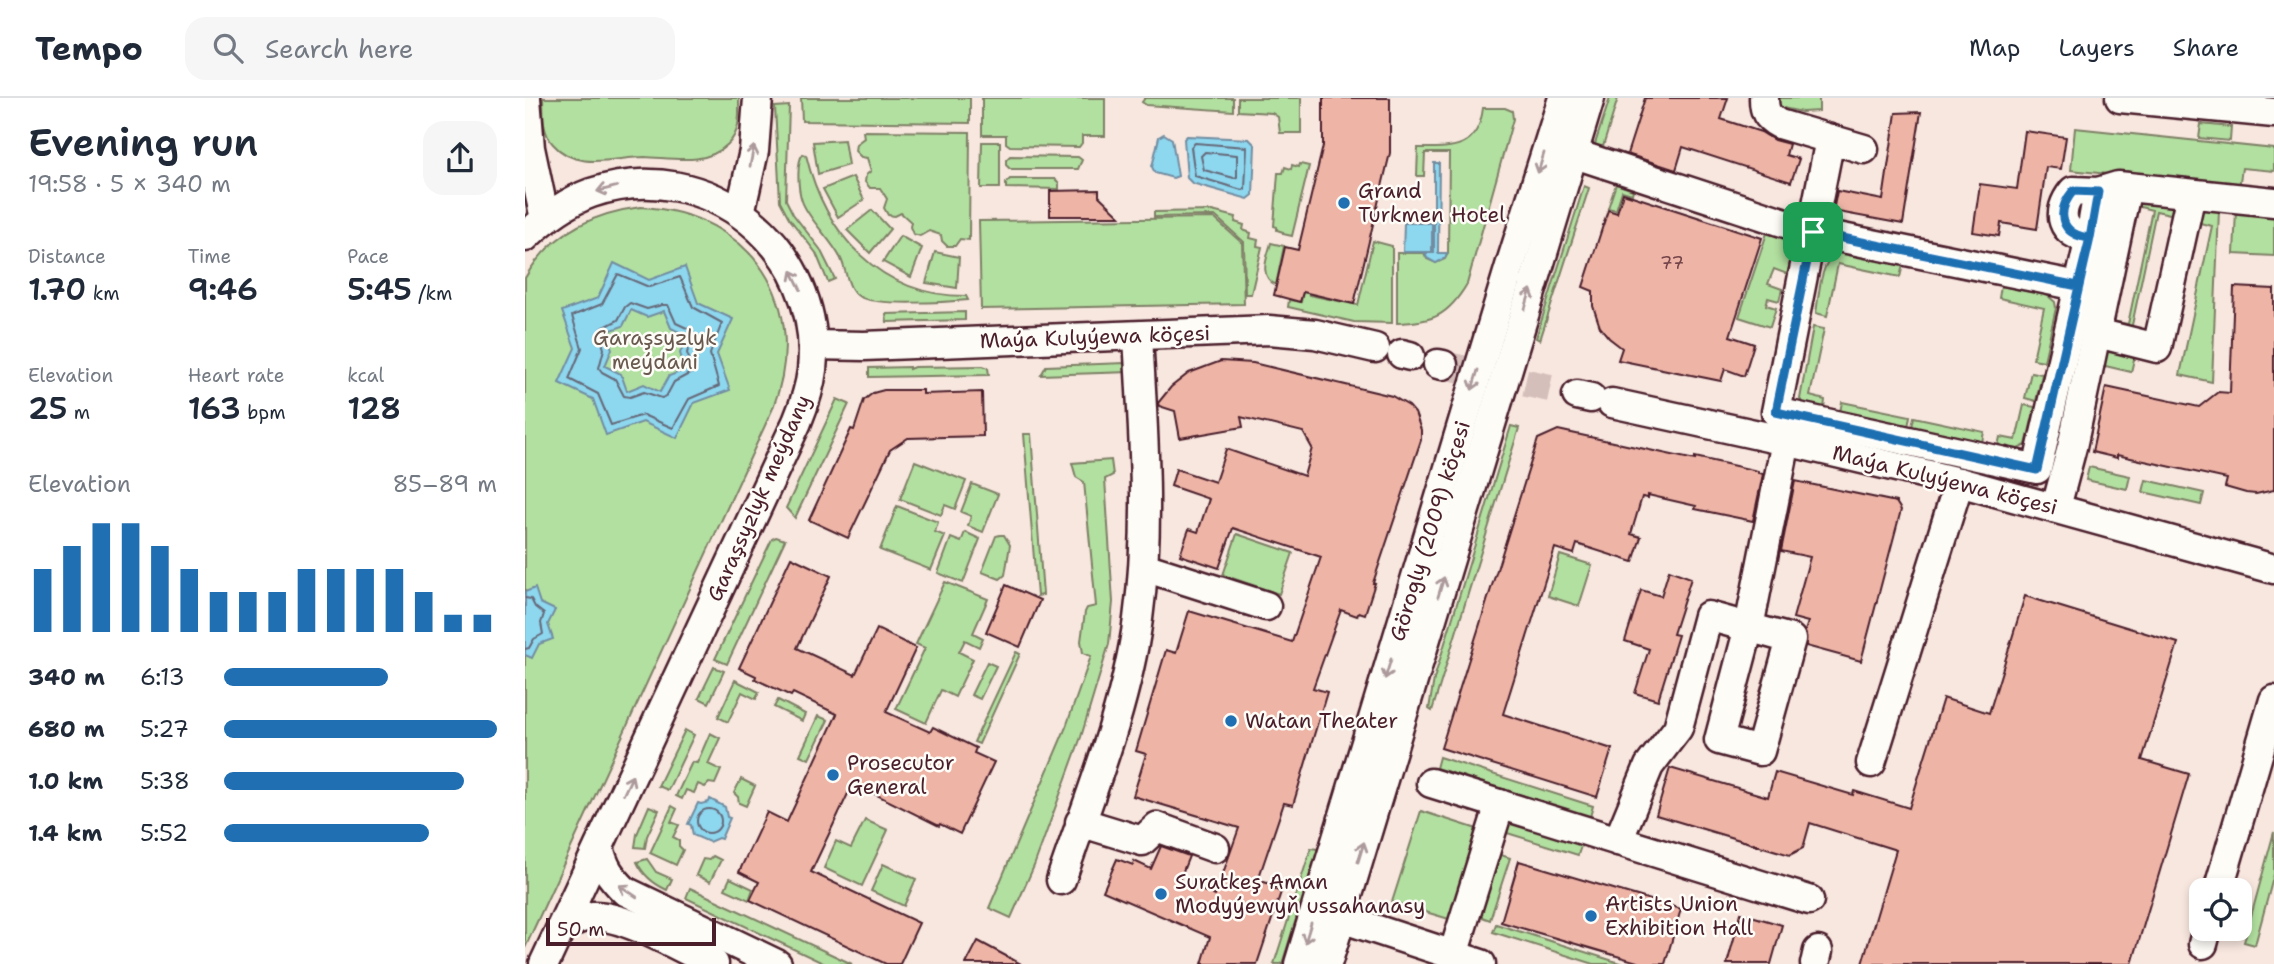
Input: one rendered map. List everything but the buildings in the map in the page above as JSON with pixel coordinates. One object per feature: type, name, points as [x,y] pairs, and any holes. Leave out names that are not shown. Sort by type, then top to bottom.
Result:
[{"type":"street","points":[[526,98],[535,228]]},
{"type":"street","points":[[740,213],[754,151],[758,98]]},
{"type":"street","name":"Görogly (2009) köçesi","points":[[1299,964],[1563,98]]},
{"type":"street","name":"Görogly (2009) köçesi","points":[[1327,964],[1590,98]]},
{"type":"street","points":[[1764,98],[1764,110],[1769,118],[1779,124],[1864,149]]},
{"type":"street","points":[[2120,98],[2234,103],[2274,113]]},
{"type":"street","points":[[1830,139],[1776,412],[2037,470],[2090,238],[2076,237],[2068,231],[2063,220],[2065,201],[2073,191],[2098,192],[2118,186],[2274,202]]},
{"type":"street","points":[[1572,153],[1813,232],[2078,286]]},
{"type":"street","name":"Garaşsyzlyk meýdany","points":[[535,228],[566,205],[615,187],[668,185],[717,200],[740,213],[778,248],[803,294],[813,345],[812,372],[807,397],[797,422],[544,964]]},
{"type":"street","points":[[2056,507],[2072,447],[2127,187]]},
{"type":"street","points":[[2097,334],[2157,348],[2191,194]]},
{"type":"street","name":"Maýa Kulyýewa köçesi","points":[[813,345],[864,346],[1269,330],[1305,332],[1395,353]]},
{"type":"street","points":[[1061,880],[1119,709],[1138,621],[1144,567],[1145,455],[1138,336]]},
{"type":"street","name":"Maýa Kulyýewa köçesi","points":[[1593,399],[1786,440],[1959,482],[2274,569]]},
{"type":"street","points":[[1619,841],[1649,766],[1678,728],[1709,616],[1749,627],[1786,440]]},
{"type":"street","points":[[1871,763],[1959,482]]},
{"type":"street","points":[[1144,567],[1266,606]]},
{"type":"street","points":[[2222,878],[2274,701]]},
{"type":"street","points":[[1431,783],[1809,900]]},
{"type":"street","points":[[1456,959],[1500,804]]},
{"type":"street","points":[[1080,822],[1142,841],[1157,827],[1216,848]]},
{"type":"street","points":[[599,847],[603,865],[612,879],[625,891],[777,964]]},
{"type":"street","points":[[561,928],[591,915],[611,917],[685,958],[714,964]]},
{"type":"street","points":[[1342,918],[1456,959],[1481,964]]},
{"type":"green space","points":[[543,98],[739,98],[738,122],[735,134],[728,144],[719,151],[699,158],[585,160],[563,153],[549,139],[544,122]]},
{"type":"green space","points":[[801,98],[970,98],[970,123],[802,121]]},
{"type":"green space","points":[[982,98],[1105,98],[1105,136],[1082,136],[1079,147],[1010,146],[1006,143],[1006,135],[982,135]]},
{"type":"green space","points":[[1145,98],[1233,98],[1233,111],[1146,105],[1142,102]]},
{"type":"green space","points":[[1238,98],[1301,98],[1301,133],[1280,133],[1278,117],[1272,113],[1238,111]]},
{"type":"green space","points":[[1610,98],[1618,98],[1602,150],[1594,147]]},
{"type":"green space","points":[[1777,98],[1819,98],[1819,111],[1802,112],[1778,107]]},
{"type":"green space","points":[[789,106],[786,200],[793,214],[820,249],[835,279],[828,282],[816,253],[789,218],[780,201],[775,107]]},
{"type":"green space","points":[[1483,108],[1505,108],[1512,111],[1513,119],[1467,284],[1453,303],[1438,315],[1420,321],[1397,323],[1397,253],[1424,253],[1427,259],[1436,263],[1445,259],[1448,253],[1449,153],[1425,153],[1424,176],[1417,176],[1418,148],[1442,148],[1461,144],[1476,132]]},
{"type":"green space","points":[[2201,124],[2231,127],[2230,141],[2199,138]]},
{"type":"green space","points":[[2075,128],[2274,149],[2274,171],[2242,168],[2239,188],[2071,170]]},
{"type":"green space","points":[[863,131],[970,132],[969,240],[960,239],[955,246],[947,246],[941,235],[929,231],[920,236],[913,234],[911,222],[901,213],[888,215],[884,208],[887,199],[880,188],[870,188],[865,182],[866,175],[871,171],[867,158],[861,157],[855,151],[856,144],[864,138]]},
{"type":"green space","points":[[844,140],[848,165],[818,174],[813,142]]},
{"type":"green space","points":[[982,142],[1000,142],[1000,188],[981,188]]},
{"type":"green space","points":[[803,154],[806,155],[827,210],[842,234],[861,255],[882,272],[907,285],[935,293],[966,296],[968,300],[880,302],[856,294],[837,252],[809,215],[802,201],[798,176]]},
{"type":"green space","points":[[1010,156],[1078,157],[1082,160],[1078,169],[1010,169],[1006,160]]},
{"type":"green space","points":[[1300,164],[1309,166],[1292,236],[1283,234],[1274,226],[1278,173],[1283,173],[1285,167],[1291,169],[1292,165],[1299,167]]},
{"type":"green space","points":[[853,177],[864,200],[838,217],[823,189]]},
{"type":"green space","points":[[1010,179],[1055,179],[1059,183],[1059,189],[1006,188]]},
{"type":"green space","points":[[1616,184],[1633,190],[1632,194],[1622,191],[1616,210],[1608,208]]},
{"type":"green space","points":[[1584,186],[1589,188],[1540,340],[1536,338]]},
{"type":"green space","points":[[2137,200],[2177,204],[2175,215],[2156,211],[2131,330],[2110,326],[2111,321],[2128,324],[2152,210],[2136,206]]},
{"type":"green space","points":[[2199,206],[2219,210],[2212,382],[2180,375],[2212,226],[2196,222]]},
{"type":"green space","name":"Garaşsyzlyk meýdani","points":[[641,207],[680,213],[714,226],[742,246],[763,271],[778,300],[784,334],[783,370],[773,408],[525,948],[525,278],[547,249],[574,228],[606,214]]},
{"type":"green space","points":[[872,210],[890,229],[870,253],[847,230]]},
{"type":"green space","points":[[2236,210],[2274,213],[2274,256],[2234,254]]},
{"type":"green space","points":[[1212,211],[1236,217],[1235,222],[1244,225],[1243,230],[1251,233],[1250,238],[1258,240],[1257,246],[1262,247],[1251,294],[1245,294],[1244,242],[1215,216],[1154,217],[1154,212]]},
{"type":"green space","points":[[1214,218],[1242,243],[1244,304],[981,309],[979,221]]},
{"type":"green space","points":[[1768,230],[1798,240],[1787,274],[1774,269],[1768,284],[1782,289],[1779,301],[1768,298],[1766,305],[1776,308],[1770,327],[1739,317]]},
{"type":"green space","points":[[900,236],[922,248],[911,277],[883,262]]},
{"type":"green space","points":[[1373,241],[1392,246],[1392,323],[1354,322],[1288,307],[1289,300],[1301,302],[1304,287],[1310,289],[1309,295],[1358,305]]},
{"type":"green space","points":[[1271,243],[1284,246],[1276,285],[1265,272]]},
{"type":"green space","points":[[935,252],[959,257],[957,288],[926,283]]},
{"type":"green space","points":[[1836,253],[1903,265],[1900,277],[1838,264],[1827,316],[1816,313],[1823,271]]},
{"type":"green space","points":[[2001,286],[2047,295],[2055,302],[2044,361],[2033,359],[2044,308],[1999,298]]},
{"type":"green space","points":[[965,312],[965,320],[887,322],[886,314]]},
{"type":"green space","points":[[1813,327],[1824,329],[1810,396],[1825,400],[1824,409],[1804,404],[1800,399]]},
{"type":"green space","points":[[2104,349],[2135,355],[2131,372],[2101,365]]},
{"type":"green space","points":[[1125,363],[1130,372],[1041,375],[1046,366]]},
{"type":"green space","points":[[869,368],[988,368],[989,375],[869,377]]},
{"type":"green space","points":[[2031,372],[2042,374],[2036,401],[2025,398]]},
{"type":"green space","points":[[837,399],[849,404],[795,518],[786,508]]},
{"type":"green space","points":[[1842,402],[1910,416],[1908,427],[1840,412]]},
{"type":"green space","points":[[2024,405],[2035,407],[2026,445],[2018,449],[1998,446],[2000,437],[2016,440]]},
{"type":"green space","points":[[1914,417],[1984,432],[1982,442],[1912,427]]},
{"type":"green space","points":[[1511,426],[1519,428],[1432,711],[1429,709],[1434,679]]},
{"type":"green space","points":[[1024,434],[1031,434],[1043,595],[1037,596]]},
{"type":"green space","points":[[1111,460],[1113,475],[1105,479],[1113,602],[1109,644],[1081,737],[1034,866],[1011,918],[989,908],[1066,727],[1091,656],[1083,653],[1081,641],[1085,612],[1087,608],[1096,606],[1084,482],[1076,477],[1072,463]]},
{"type":"green space","points":[[915,461],[966,481],[955,509],[945,505],[941,515],[900,499]]},
{"type":"green space","points":[[2089,467],[2130,476],[2127,489],[2086,480]]},
{"type":"green space","points":[[2146,480],[2204,493],[2201,505],[2143,492]]},
{"type":"green space","points":[[972,484],[998,494],[983,532],[968,526],[971,516],[961,512]]},
{"type":"green space","points":[[897,506],[938,522],[935,532],[945,536],[931,570],[880,550]]},
{"type":"green space","points":[[965,532],[980,539],[963,583],[938,573],[951,538],[961,542]]},
{"type":"green space","points":[[1237,534],[1293,553],[1279,594],[1223,575]]},
{"type":"green space","points":[[1004,535],[1010,545],[1005,575],[1000,579],[982,572],[996,536]]},
{"type":"green space","points":[[776,537],[785,540],[727,664],[715,659],[772,539]]},
{"type":"green space","points":[[1560,555],[1592,565],[1579,606],[1548,596]]},
{"type":"green space","points":[[945,582],[988,599],[973,633],[983,638],[979,647],[965,640],[959,652],[973,659],[955,697],[941,690],[926,723],[896,709],[925,648],[916,644]]},
{"type":"green space","points":[[1016,652],[1020,654],[979,744],[974,742]]},
{"type":"green space","points":[[987,662],[996,666],[980,699],[971,695]]},
{"type":"green space","points":[[714,667],[724,671],[709,703],[699,698]]},
{"type":"green space","points":[[735,680],[759,692],[756,699],[742,692],[728,722],[718,717]]},
{"type":"green space","points":[[778,700],[805,714],[802,721],[774,707]]},
{"type":"green space","points":[[818,716],[828,720],[809,759],[800,755]]},
{"type":"green space","points":[[685,730],[694,735],[668,790],[658,786]]},
{"type":"green space","points":[[710,733],[720,738],[708,764],[721,770],[715,784],[709,783],[705,787],[698,784],[694,793],[686,790],[682,799],[676,796],[692,762],[697,763]]},
{"type":"green space","points":[[1439,757],[1593,806],[1590,817],[1436,768]]},
{"type":"green space","points":[[741,779],[755,786],[746,806],[739,803],[734,793]]},
{"type":"green space","points":[[649,806],[659,810],[647,836],[645,848],[635,847],[637,834]]},
{"type":"green space","points":[[672,806],[677,809],[671,822],[679,825],[673,837],[679,840],[679,846],[683,850],[676,865],[650,853]]},
{"type":"green space","points":[[1421,811],[1477,829],[1449,919],[1392,902]]},
{"type":"green space","points":[[1507,819],[1582,843],[1578,855],[1504,832]]},
{"type":"green space","points":[[865,820],[888,830],[862,886],[824,868],[836,841],[851,848]]},
{"type":"green space","points":[[2274,832],[2274,874],[2255,945],[2244,942],[2252,941],[2252,913]]},
{"type":"green space","points":[[1311,848],[1318,849],[1282,964],[1274,964]]},
{"type":"green space","points":[[1498,854],[1510,858],[1490,920],[1479,916]]},
{"type":"green space","points":[[713,856],[721,860],[710,882],[696,875],[703,859],[709,860]]},
{"type":"green space","points":[[647,859],[656,872],[672,879],[667,890],[649,879],[639,867],[637,862]]},
{"type":"green space","points":[[883,864],[916,879],[904,906],[871,891]]},
{"type":"green space","points":[[730,878],[753,889],[749,900],[725,889]]},
{"type":"green space","points":[[690,888],[852,964],[825,964],[686,898]]},
{"type":"green space","points":[[1496,924],[1623,964],[1594,964],[1493,932]]},
{"type":"water","points":[[1164,134],[1172,139],[1178,176],[1173,178],[1155,173],[1152,167],[1159,137]]},
{"type":"water","points":[[1187,136],[1249,139],[1255,145],[1253,195],[1248,199],[1192,183],[1187,178],[1184,139]]},
{"type":"water","points":[[1434,163],[1439,163],[1438,253],[1447,253],[1445,258],[1436,263],[1427,258],[1425,253],[1434,253]]},
{"type":"water","points":[[1404,223],[1432,223],[1432,252],[1403,252]]},
{"type":"water","points":[[614,263],[649,280],[685,267],[698,303],[733,319],[717,354],[730,390],[694,403],[677,438],[643,422],[606,435],[593,399],[559,383],[575,348],[562,311],[598,298]],"holes":[[[631,310],[647,317],[664,311],[671,328],[687,336],[680,353],[685,370],[669,376],[660,392],[644,384],[627,391],[621,374],[605,366],[612,349],[606,332],[623,326]]]},
{"type":"water","points":[[535,588],[540,603],[555,610],[548,624],[553,639],[539,644],[532,658],[525,655],[525,592]]},
{"type":"water","points":[[710,799],[725,807],[727,817],[730,818],[721,839],[709,842],[693,835],[691,825],[688,824],[698,803],[709,802]]},
{"type":"tunnel","points":[[1443,365],[1550,388]]},
{"type":"place","name":"Grand Turkmen Hotel","points":[[1344,203]]},
{"type":"place","name":"Watan Theater","points":[[1231,721]]},
{"type":"place","name":"Prosecutor General","points":[[833,775]]},
{"type":"place","name":"Suratkeş Aman Modyýewyň ussahanasy","points":[[1161,894]]},
{"type":"place","name":"Artists Union Exhibition Hall","points":[[1591,916]]},
{"type":"route","points":[[1813,232],[1776,412],[2037,470],[2090,238],[2076,237],[2068,231],[2063,220],[2065,201],[2073,191],[2098,192],[2090,238],[2078,286],[1813,232]]}]
